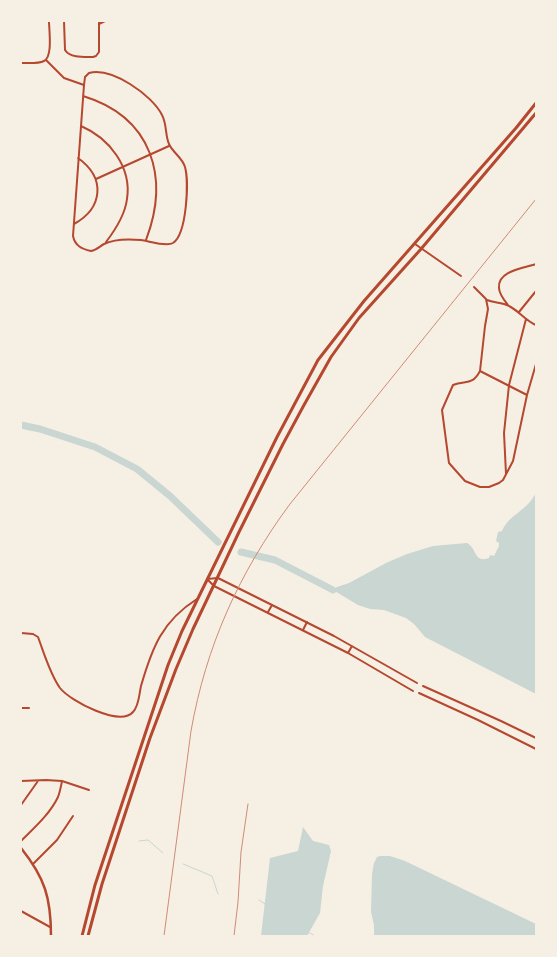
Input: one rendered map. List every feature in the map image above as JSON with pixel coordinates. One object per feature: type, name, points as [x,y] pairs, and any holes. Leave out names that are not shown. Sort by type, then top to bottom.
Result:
[{"type":"highway","points":[[82,936],[95,885],[168,665],[182,631],[207,579],[277,437],[318,360],[364,301],[536,103]]},
{"type":"highway","points":[[88,936],[102,884],[141,767],[176,669],[193,629],[283,444],[331,357],[359,318],[421,249],[536,113]]},
{"type":"highway","points":[[134,764],[141,767]]},
{"type":"street","points":[[46,60],[49,52],[49,21]]},
{"type":"street","points":[[64,21],[64,50],[72,55],[83,57],[96,56],[99,52],[99,21]]},
{"type":"street","points":[[99,24],[105,21]]},
{"type":"street","points":[[21,63],[46,60]]},
{"type":"street","points":[[46,60],[60,76],[84,85]]},
{"type":"street","points":[[81,126],[96,134],[109,145],[119,159],[128,187],[122,218],[105,243],[93,251],[80,247],[74,239],[74,224],[84,79],[87,75],[91,73],[100,73],[116,76],[134,87],[147,98],[161,113],[165,124],[167,140],[183,162],[186,173],[187,199],[183,223],[178,238],[173,243],[167,244],[146,240],[114,241],[105,243]]},
{"type":"street","points":[[83,96],[94,99],[122,116],[143,140],[150,154],[155,171],[157,189],[152,224],[146,240]]},
{"type":"street","points":[[96,179],[122,166],[170,146]]},
{"type":"street","points":[[74,224],[84,219],[91,211],[96,201],[97,190],[96,179],[88,167],[78,158]]},
{"type":"street","points":[[415,244],[461,276]]},
{"type":"street","points":[[508,305],[498,288],[504,275],[536,264]]},
{"type":"street","points":[[474,287],[486,299],[508,305],[536,326]]},
{"type":"street","points":[[519,312],[536,291]]},
{"type":"street","points":[[486,299],[488,309],[484,326],[480,371],[472,381],[453,385],[442,410],[449,463],[465,481],[480,487],[489,487],[495,486],[503,480],[513,461],[527,395],[536,364]]},
{"type":"street","points":[[506,475],[504,433],[509,385],[526,319]]},
{"type":"street","points":[[480,371],[527,395]]},
{"type":"street","points":[[207,579],[218,578],[241,589],[352,646],[417,683]]},
{"type":"street","points":[[207,579],[214,586],[348,653],[413,690]]},
{"type":"street","points":[[21,633],[33,634],[38,637],[56,680],[68,696],[102,713],[120,717],[129,717],[137,706],[144,676],[157,642],[177,614],[198,599]]},
{"type":"street","points":[[268,612],[272,605]]},
{"type":"street","points":[[303,630],[307,622]]},
{"type":"street","points":[[348,653],[352,646]]},
{"type":"street","points":[[423,686],[536,738]]},
{"type":"street","points":[[419,694],[478,720],[536,750]]},
{"type":"street","points":[[21,708],[29,708]]},
{"type":"street","points":[[21,781],[62,781],[89,790]]},
{"type":"street","points":[[21,805],[38,781]]},
{"type":"street","points":[[21,842],[46,816],[58,797],[62,781]]},
{"type":"street","points":[[34,864],[57,840],[73,816]]},
{"type":"street","points":[[21,848],[34,864],[44,884],[49,902],[52,936]]},
{"type":"street","points":[[21,911],[51,927]]},
{"type":"shaded area","points":[[536,492],[536,694],[425,637],[414,624],[406,618],[384,610],[370,609],[358,605],[333,590],[386,563],[407,554],[433,546],[467,543],[480,559],[489,558],[490,555],[494,556],[499,546],[499,543],[496,541],[498,532],[502,531],[509,520],[529,503]]},
{"type":"shaded area","points":[[303,827],[313,841],[329,845],[331,851],[323,886],[320,913],[307,936],[261,936],[270,858],[298,851]]},
{"type":"shaded area","points":[[390,856],[405,861],[536,924],[536,936],[374,936],[374,925],[371,912],[372,874],[374,863],[377,857]]},
{"type":"waterway","points":[[21,425],[40,429],[95,447],[137,469],[170,496],[218,542]]},
{"type":"waterway","points":[[241,552],[275,560],[333,590]]},
{"type":"waterway","points":[[139,841],[148,840],[163,853]]},
{"type":"waterway","points":[[183,864],[212,876],[218,894]]},
{"type":"waterway","points":[[259,900],[265,904]]},
{"type":"waterway","points":[[308,932],[315,936]]},
{"type":"railway","points":[[164,936],[191,731],[197,700],[215,640],[240,584],[255,557],[290,504],[536,199]]},
{"type":"railway","points":[[234,936],[241,852],[248,804]]}]
